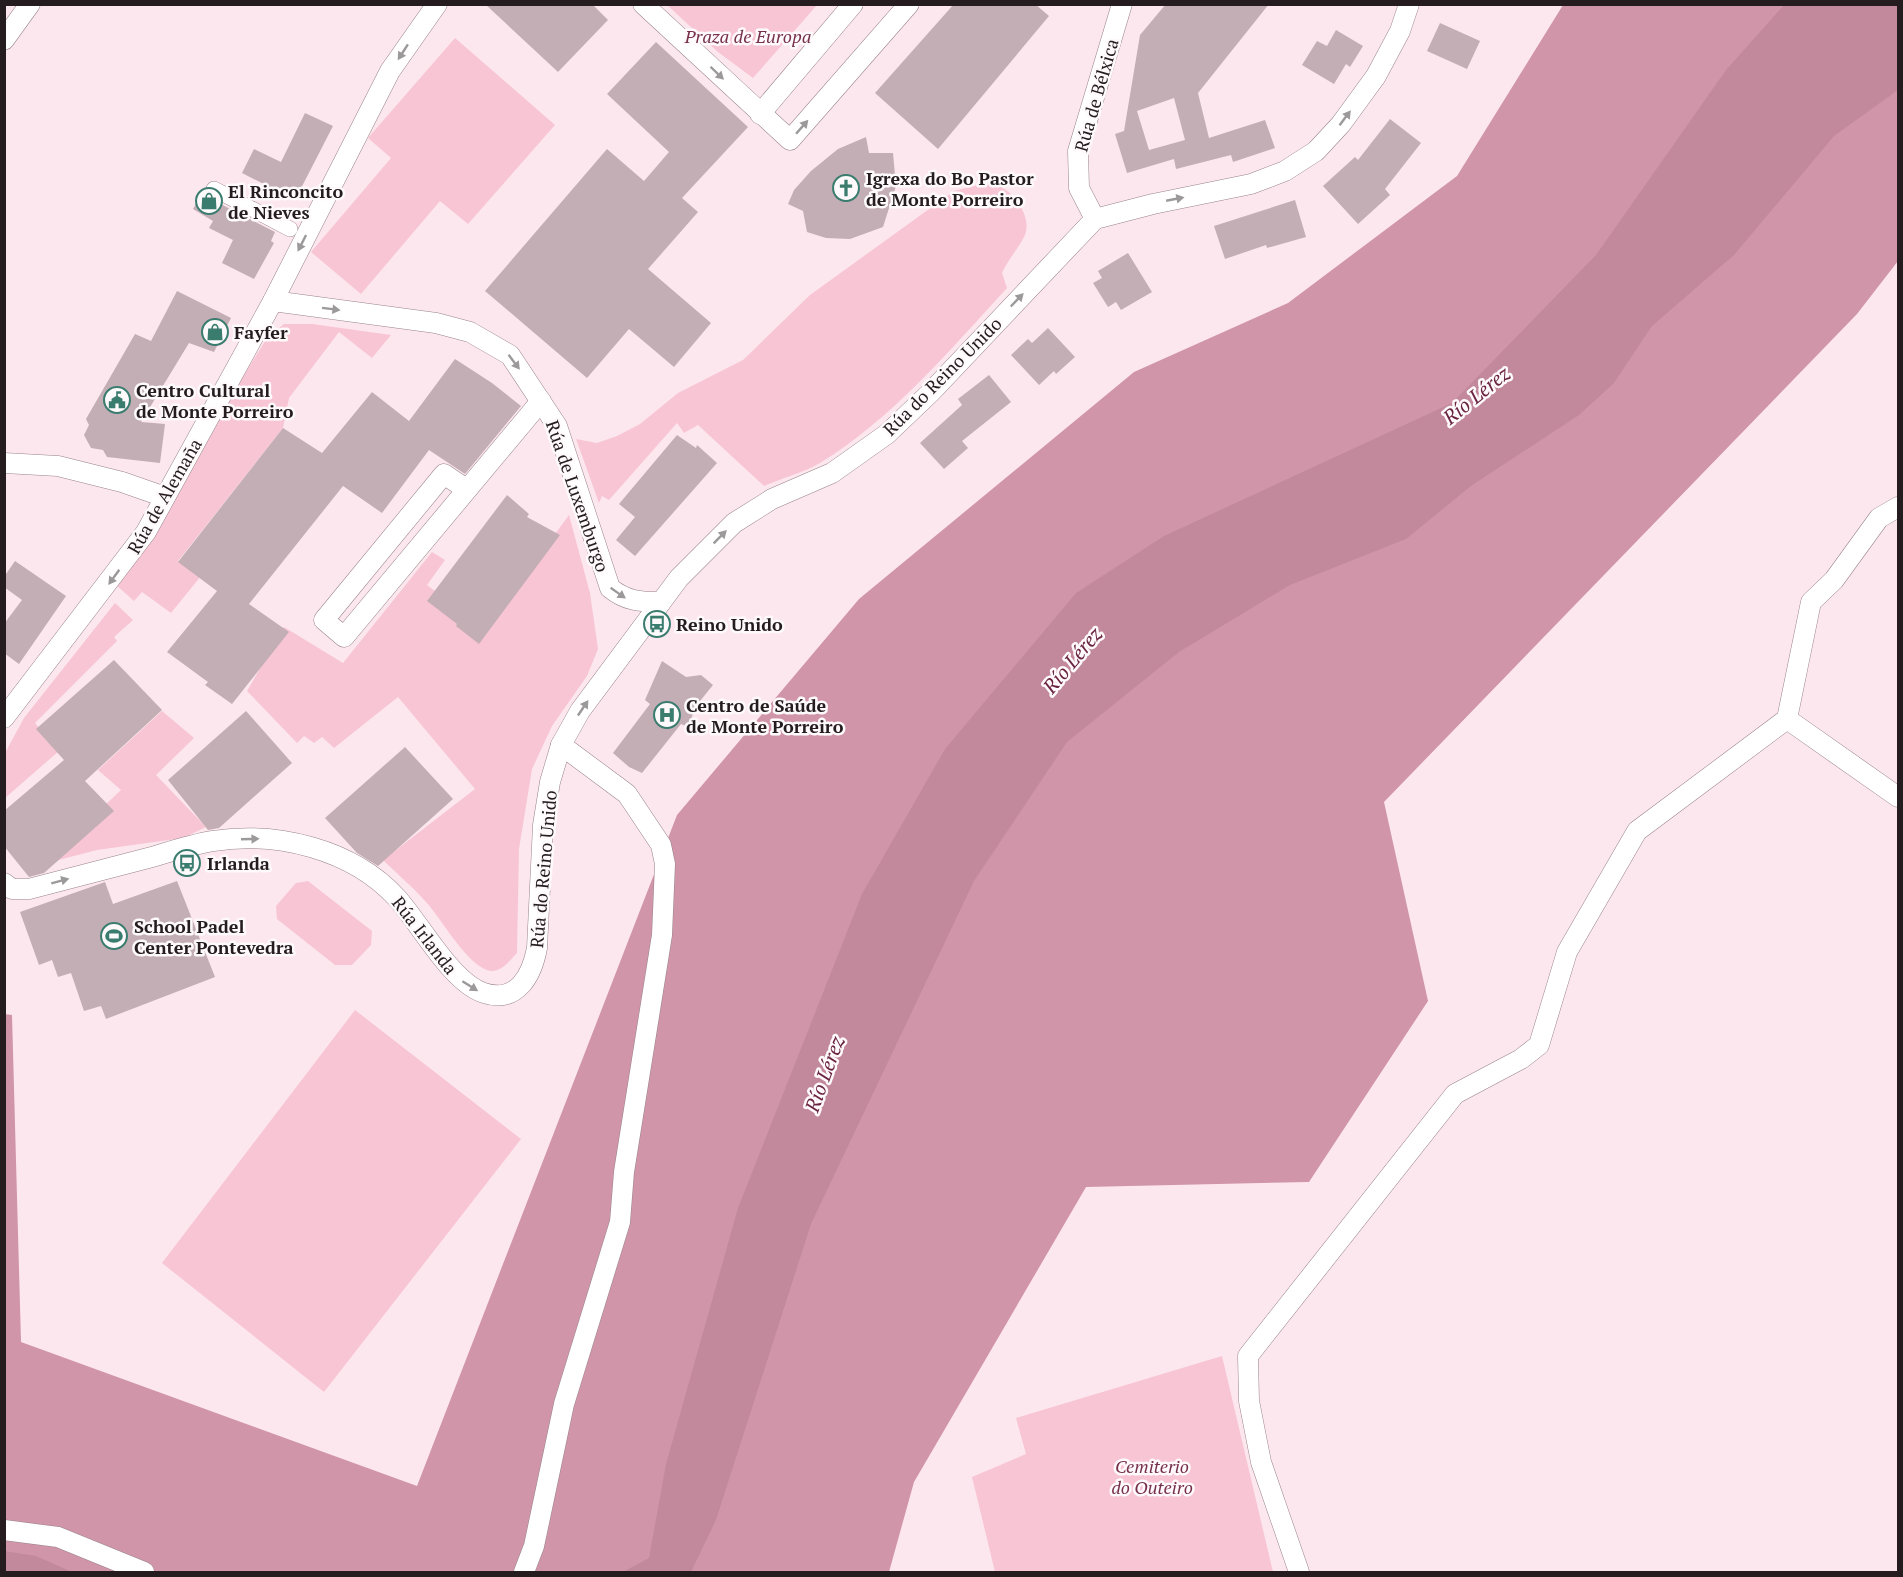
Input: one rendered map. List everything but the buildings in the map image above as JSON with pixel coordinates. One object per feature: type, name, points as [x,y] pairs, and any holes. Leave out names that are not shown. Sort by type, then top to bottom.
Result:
[{"type":"street","points":[[4,40],[30,4]]},
{"type":"street","name":"Rúa de Alemaña","points":[[4,718],[146,532],[273,302],[390,71],[437,4]]},
{"type":"street","points":[[643,4],[790,140],[909,4]]},
{"type":"street","points":[[760,114],[853,4]]},
{"type":"street","name":"Rúa de Bélxica","points":[[1095,219],[1079,188],[1078,151],[1122,4]]},
{"type":"street","points":[[1095,219],[1153,204],[1251,184],[1285,171],[1316,151],[1341,124],[1376,76],[1400,31],[1409,4]]},
{"type":"street","points":[[214,189],[290,229]]},
{"type":"street","name":"Rúa do Reino Unido","points":[[503,995],[525,982],[533,967],[537,948],[543,825],[550,782],[561,745],[580,711],[679,578],[734,523],[772,499],[832,473],[887,435],[930,393],[1095,219]]},
{"type":"street","name":"Rúa de Luxemburgo","points":[[273,302],[436,323],[471,332],[510,355],[557,426],[610,588],[621,597],[632,601],[661,602]]},
{"type":"street","points":[[466,489],[444,474],[324,620],[344,637],[541,401]]},
{"type":"street","points":[[4,463],[58,466],[122,482],[165,497]]},
{"type":"street","points":[[1299,1572],[1261,1462],[1249,1401],[1248,1356],[1455,1094],[1521,1059],[1539,1045],[1567,952],[1637,831],[1786,719],[1811,602],[1834,580],[1879,518],[1899,507]]},
{"type":"street","points":[[1786,719],[1899,797]]},
{"type":"street","points":[[524,1572],[534,1546],[564,1404],[620,1222],[624,1172],[662,935],[665,864],[662,845],[627,794],[561,745]]},
{"type":"street","name":"Rúa Irlanda","points":[[4,883],[12,889],[29,889],[214,840],[280,839],[326,851],[375,878],[416,919],[465,985],[489,995],[503,995]]},
{"type":"street","points":[[4,1530],[58,1537],[144,1572]]},
{"type":"green space","name":"Praza de Europa","points":[[667,5],[817,5],[753,78],[718,52]]},
{"type":"green space","points":[[455,38],[555,125],[468,224],[440,201],[361,294],[311,252],[391,158],[368,138]]},
{"type":"green space","points":[[978,185],[1001,187],[1018,202],[1025,216],[1024,237],[1002,273],[1007,288],[942,359],[872,426],[820,463],[764,486],[698,425],[684,433],[677,423],[609,500],[602,496],[599,503],[576,439],[597,443],[617,436],[640,424],[678,393],[743,360],[810,295],[954,191]]},
{"type":"green space","points":[[284,324],[312,324],[391,335],[372,358],[339,332],[289,398],[283,428],[178,561],[201,576],[171,613],[142,592],[134,601],[115,584],[267,338]]},
{"type":"green space","points":[[569,515],[590,593],[598,649],[587,676],[552,726],[532,769],[519,849],[517,953],[502,968],[491,971],[473,961],[426,902],[383,860],[475,789],[398,697],[334,748],[322,737],[314,743],[304,736],[297,743],[247,691],[284,627],[343,663],[432,552],[445,560],[427,585],[485,629]]},
{"type":"green space","points":[[115,603],[133,620],[114,637],[117,641],[35,723],[59,751],[5,798],[5,753],[24,718]]},
{"type":"green space","points":[[162,711],[194,738],[156,775],[206,827],[183,838],[97,850],[43,864],[121,790],[98,770]]},
{"type":"green space","points":[[308,881],[372,931],[371,945],[352,965],[335,965],[277,919],[276,906],[296,883]]},
{"type":"green space","points":[[355,1010],[521,1139],[324,1392],[162,1263]]},
{"type":"green space","name":"Cemiterio do Outeiro","points":[[1222,1356],[1273,1572],[995,1572],[972,1477],[1026,1454],[1016,1418]]},
{"type":"shaded area","points":[[1563,5],[1898,5],[1898,261],[1857,314],[1384,802],[1428,1001],[1309,1182],[1086,1187],[914,1482],[889,1572],[5,1572],[4,1014],[12,1015],[21,1342],[417,1486],[677,815],[859,599],[1134,372],[1288,303],[1457,176]]},
{"type":"water","name":"Río Lérez","points":[[1784,5],[1898,5],[1898,90],[1834,136],[1734,255],[1652,326],[1614,383],[1579,415],[1471,486],[1406,539],[1290,585],[1179,652],[1067,742],[974,881],[811,1224],[716,1520],[691,1572],[623,1572],[649,1558],[666,1464],[738,1208],[862,894],[945,749],[1076,593],[1164,536],[1452,403],[1596,255],[1726,70]]},
{"type":"water","points":[[4,1551],[36,1556],[72,1572],[5,1572]]},
{"type":"place","name":"Igrexa do Bo Pastor de Monte Porreiro","points":[[846,188]]},
{"type":"place","name":"El Rinconcito de Nieves","points":[[209,201]]},
{"type":"place","name":"Fayfer","points":[[215,332]]},
{"type":"place","name":"Centro Cultural de Monte Porreiro","points":[[117,400]]},
{"type":"place","name":"Reino Unido","points":[[657,624]]},
{"type":"place","name":"Centro de Saúde de Monte Porreiro","points":[[667,715]]},
{"type":"place","name":"Irlanda","points":[[187,863]]},
{"type":"place","name":"School Padel Center Pontevedra","points":[[114,936]]}]
